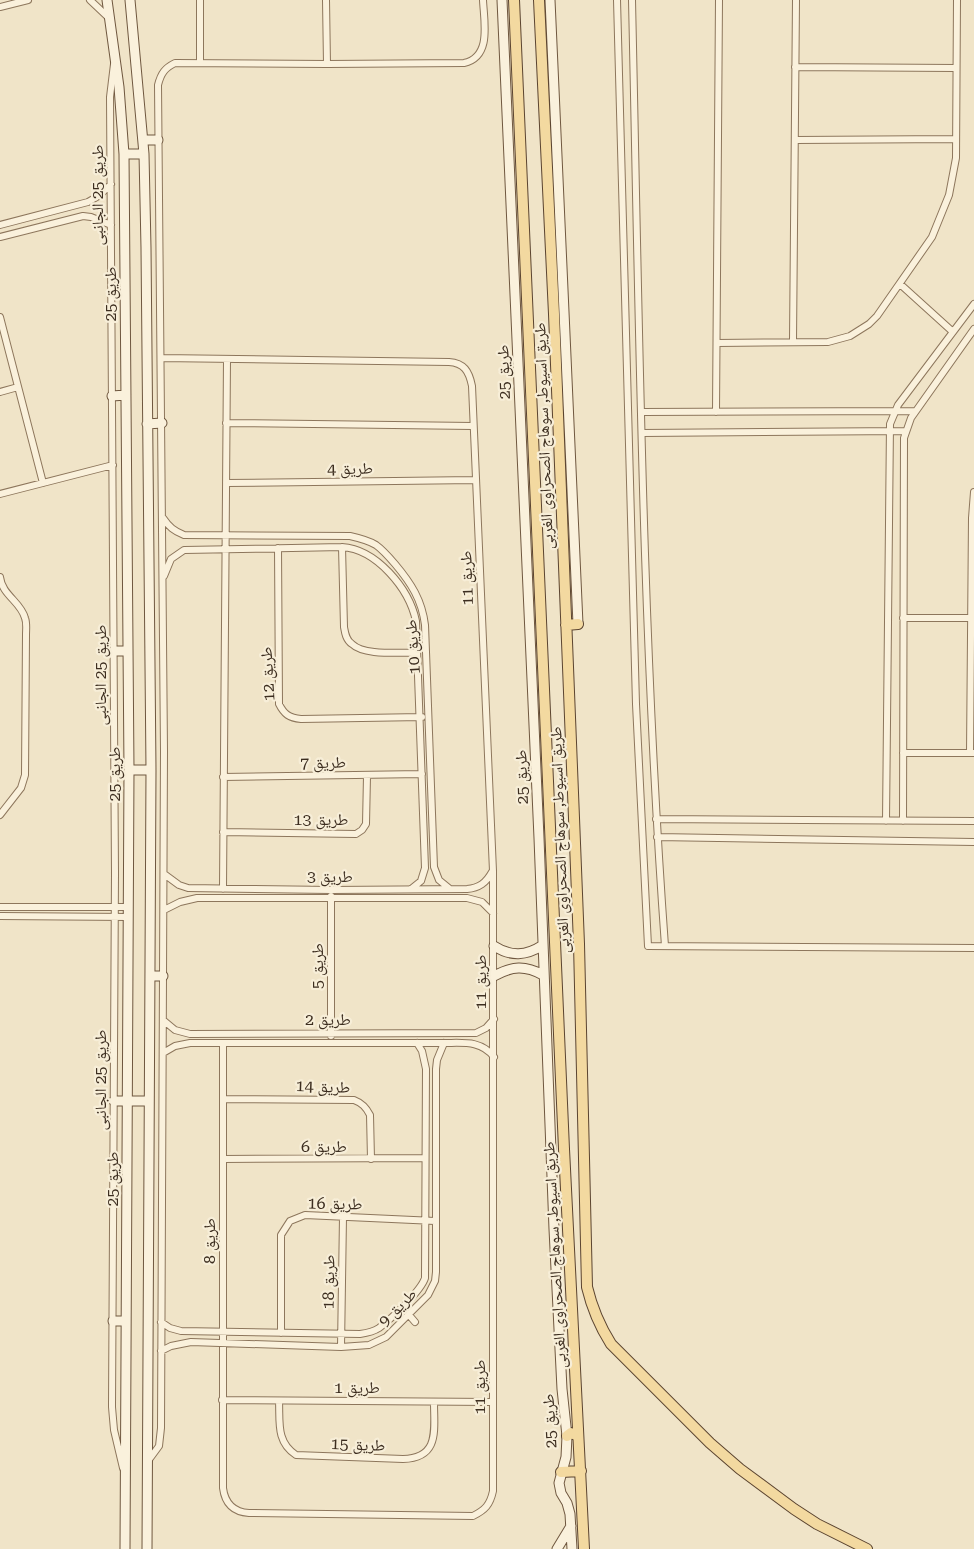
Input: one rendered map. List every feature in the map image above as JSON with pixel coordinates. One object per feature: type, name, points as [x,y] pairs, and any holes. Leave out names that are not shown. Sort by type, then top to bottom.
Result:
[{"type":"main road","name":"طريق اسيوط, سوهاج الصحراوى الغربى","points":[[514,0],[564,1149],[584,1549]]},
{"type":"main road","name":"طريق اسيوط, سوهاج الصحراوى الغربى","points":[[539,0],[579,944],[587,1287],[592,1307],[600,1326],[612,1344],[710,1443],[740,1469],[794,1509],[817,1524],[867,1549]]},
{"type":"main road","points":[[566,625],[578,624]]},
{"type":"main road","points":[[567,1436],[572,1433],[578,1436]]},
{"type":"main road","points":[[561,1472],[581,1471]]},
{"type":"street","points":[[0,7],[28,0]]},
{"type":"street","points":[[90,0],[111,20]]},
{"type":"street","name":"طريق 25","points":[[107,0],[116,53],[124,154],[129,770],[125,1549]]},
{"type":"street","points":[[130,0],[144,154],[146,248],[151,770],[147,1549]]},
{"type":"street","points":[[200,0],[200,62]]},
{"type":"street","points":[[326,0],[327,64]]},
{"type":"street","points":[[148,1461],[154,1454],[161,1438],[164,874],[162,423],[158,140],[158,85],[160,75],[166,67],[175,62],[327,64],[471,61],[478,57],[484,44],[483,0]]},
{"type":"street","name":"طريق 25","points":[[502,0],[555,1249],[562,1389],[567,1436],[566,1457],[559,1483],[561,1493],[567,1503],[572,1549]]},
{"type":"street","points":[[550,0],[578,624]]},
{"type":"street","points":[[617,0],[636,695],[648,946],[974,948]]},
{"type":"street","points":[[632,0],[646,602],[656,819],[665,946]]},
{"type":"street","points":[[716,412],[719,0]]},
{"type":"street","points":[[793,342],[796,0]]},
{"type":"street","points":[[717,343],[828,342],[839,340],[855,333],[877,316],[927,246],[945,210],[953,177],[956,139],[957,0]]},
{"type":"street","name":"طريق 25 الجانبى","points":[[116,53],[110,91],[115,907],[112,1406],[118,1453],[125,1476]]},
{"type":"street","points":[[795,67],[956,68]]},
{"type":"street","points":[[795,140],[956,139]]},
{"type":"street","points":[[143,140],[158,140]]},
{"type":"street","points":[[124,154],[144,154]]},
{"type":"street","points":[[0,225],[88,202],[100,195],[110,184]]},
{"type":"street","points":[[0,236],[75,217],[91,217],[111,225]]},
{"type":"street","points":[[900,284],[953,332]]},
{"type":"street","points":[[886,821],[889,432],[894,411],[974,304]]},
{"type":"street","points":[[0,316],[43,483]]},
{"type":"street","points":[[903,821],[905,432],[915,411],[974,329]]},
{"type":"street","name":"طريق 11","points":[[161,358],[458,363],[466,368],[472,386],[493,871],[493,1491],[490,1502],[484,1510],[473,1516],[361,1516],[241,1512],[234,1509],[224,1496],[222,1439]]},
{"type":"street","points":[[222,889],[227,359]]},
{"type":"street","points":[[0,392],[18,387]]},
{"type":"street","points":[[112,396],[126,395]]},
{"type":"street","points":[[642,412],[915,411]]},
{"type":"street","points":[[147,424],[162,423]]},
{"type":"street","points":[[226,423],[473,426]]},
{"type":"street","points":[[642,434],[905,432]]},
{"type":"street","points":[[0,494],[112,465]]},
{"type":"street","name":"طريق 4","points":[[226,483],[475,480]]},
{"type":"street","points":[[903,753],[972,753],[974,492]]},
{"type":"street","name":"طريق 10","points":[[162,517],[175,531],[184,535],[350,536],[363,538],[375,544],[386,554],[413,587],[423,609],[425,625],[434,868],[439,880],[450,889]]},
{"type":"street","points":[[350,536],[350,548]]},
{"type":"street","points":[[342,547],[344,627],[346,636],[351,644],[359,650],[417,653]]},
{"type":"street","name":"طريق 10","points":[[162,582],[171,559],[177,553],[191,548],[342,547],[368,555],[397,582],[407,595],[414,611],[420,718],[425,868],[422,881],[411,889]]},
{"type":"street","name":"طريق 12","points":[[278,548],[279,704],[284,712],[291,718],[301,719],[429,717]]},
{"type":"street","points":[[0,577],[4,590],[23,612],[26,635],[25,775],[21,788],[0,815]]},
{"type":"street","points":[[414,611],[423,609]]},
{"type":"street","points":[[903,618],[972,618]]},
{"type":"street","points":[[114,651],[128,651]]},
{"type":"street","points":[[129,770],[151,770]]},
{"type":"street","name":"طريق 7","points":[[223,777],[422,774]]},
{"type":"street","name":"طريق 13","points":[[223,832],[356,834],[366,824],[367,776]]},
{"type":"street","points":[[656,819],[974,821]]},
{"type":"street","points":[[657,837],[974,842]]},
{"type":"street","name":"طريق 3","points":[[164,874],[171,881],[188,888],[450,889],[475,888],[483,884],[493,871]]},
{"type":"street","name":"طريق 5","points":[[331,890],[331,1042]]},
{"type":"street","name":"طريق 3","points":[[164,910],[180,902],[198,898],[467,898],[482,902],[493,914]]},
{"type":"street","points":[[0,907],[128,907]]},
{"type":"street","points":[[0,916],[128,916]]},
{"type":"street","points":[[494,946],[503,952],[518,954],[534,951],[543,945]]},
{"type":"street","points":[[494,976],[513,967],[529,968],[544,974]]},
{"type":"street","points":[[150,976],[163,976]]},
{"type":"street","name":"طريق 2","points":[[163,1020],[175,1030],[190,1034],[476,1032],[486,1028],[494,1020]]},
{"type":"street","name":"طريق 9","points":[[161,1322],[170,1328],[181,1331],[342,1334],[370,1332],[380,1327],[420,1289],[425,1278],[424,1158],[426,1069],[422,1051],[417,1043]]},
{"type":"street","name":"طريق 2","points":[[162,1053],[183,1044],[444,1043],[477,1044],[489,1051],[494,1057]]},
{"type":"street","name":"طريق 9","points":[[161,1351],[171,1346],[191,1342],[361,1347],[377,1343],[386,1337],[428,1295],[435,1281],[436,1069],[444,1043]]},
{"type":"street","name":"طريق 8","points":[[222,1439],[223,1044]]},
{"type":"street","name":"طريق 14","points":[[223,1099],[354,1100],[367,1108],[370,1115],[372,1122],[371,1159]]},
{"type":"street","points":[[114,1101],[150,1101]]},
{"type":"street","name":"طريق 6","points":[[223,1159],[424,1158]]},
{"type":"street","name":"طريق 16","points":[[281,1332],[281,1235],[290,1221],[305,1215],[435,1221]]},
{"type":"street","name":"طريق 18","points":[[341,1347],[342,1217]]},
{"type":"street","points":[[408,1315],[415,1322]]},
{"type":"street","points":[[112,1321],[126,1321]]},
{"type":"street","name":"طريق 1","points":[[222,1400],[492,1402]]},
{"type":"street","name":"طريق 15","points":[[279,1401],[283,1442],[288,1450],[296,1455],[403,1459],[414,1459],[424,1454],[431,1446],[434,1436],[434,1402]]},
{"type":"street","points":[[557,1549],[571,1526]]}]
